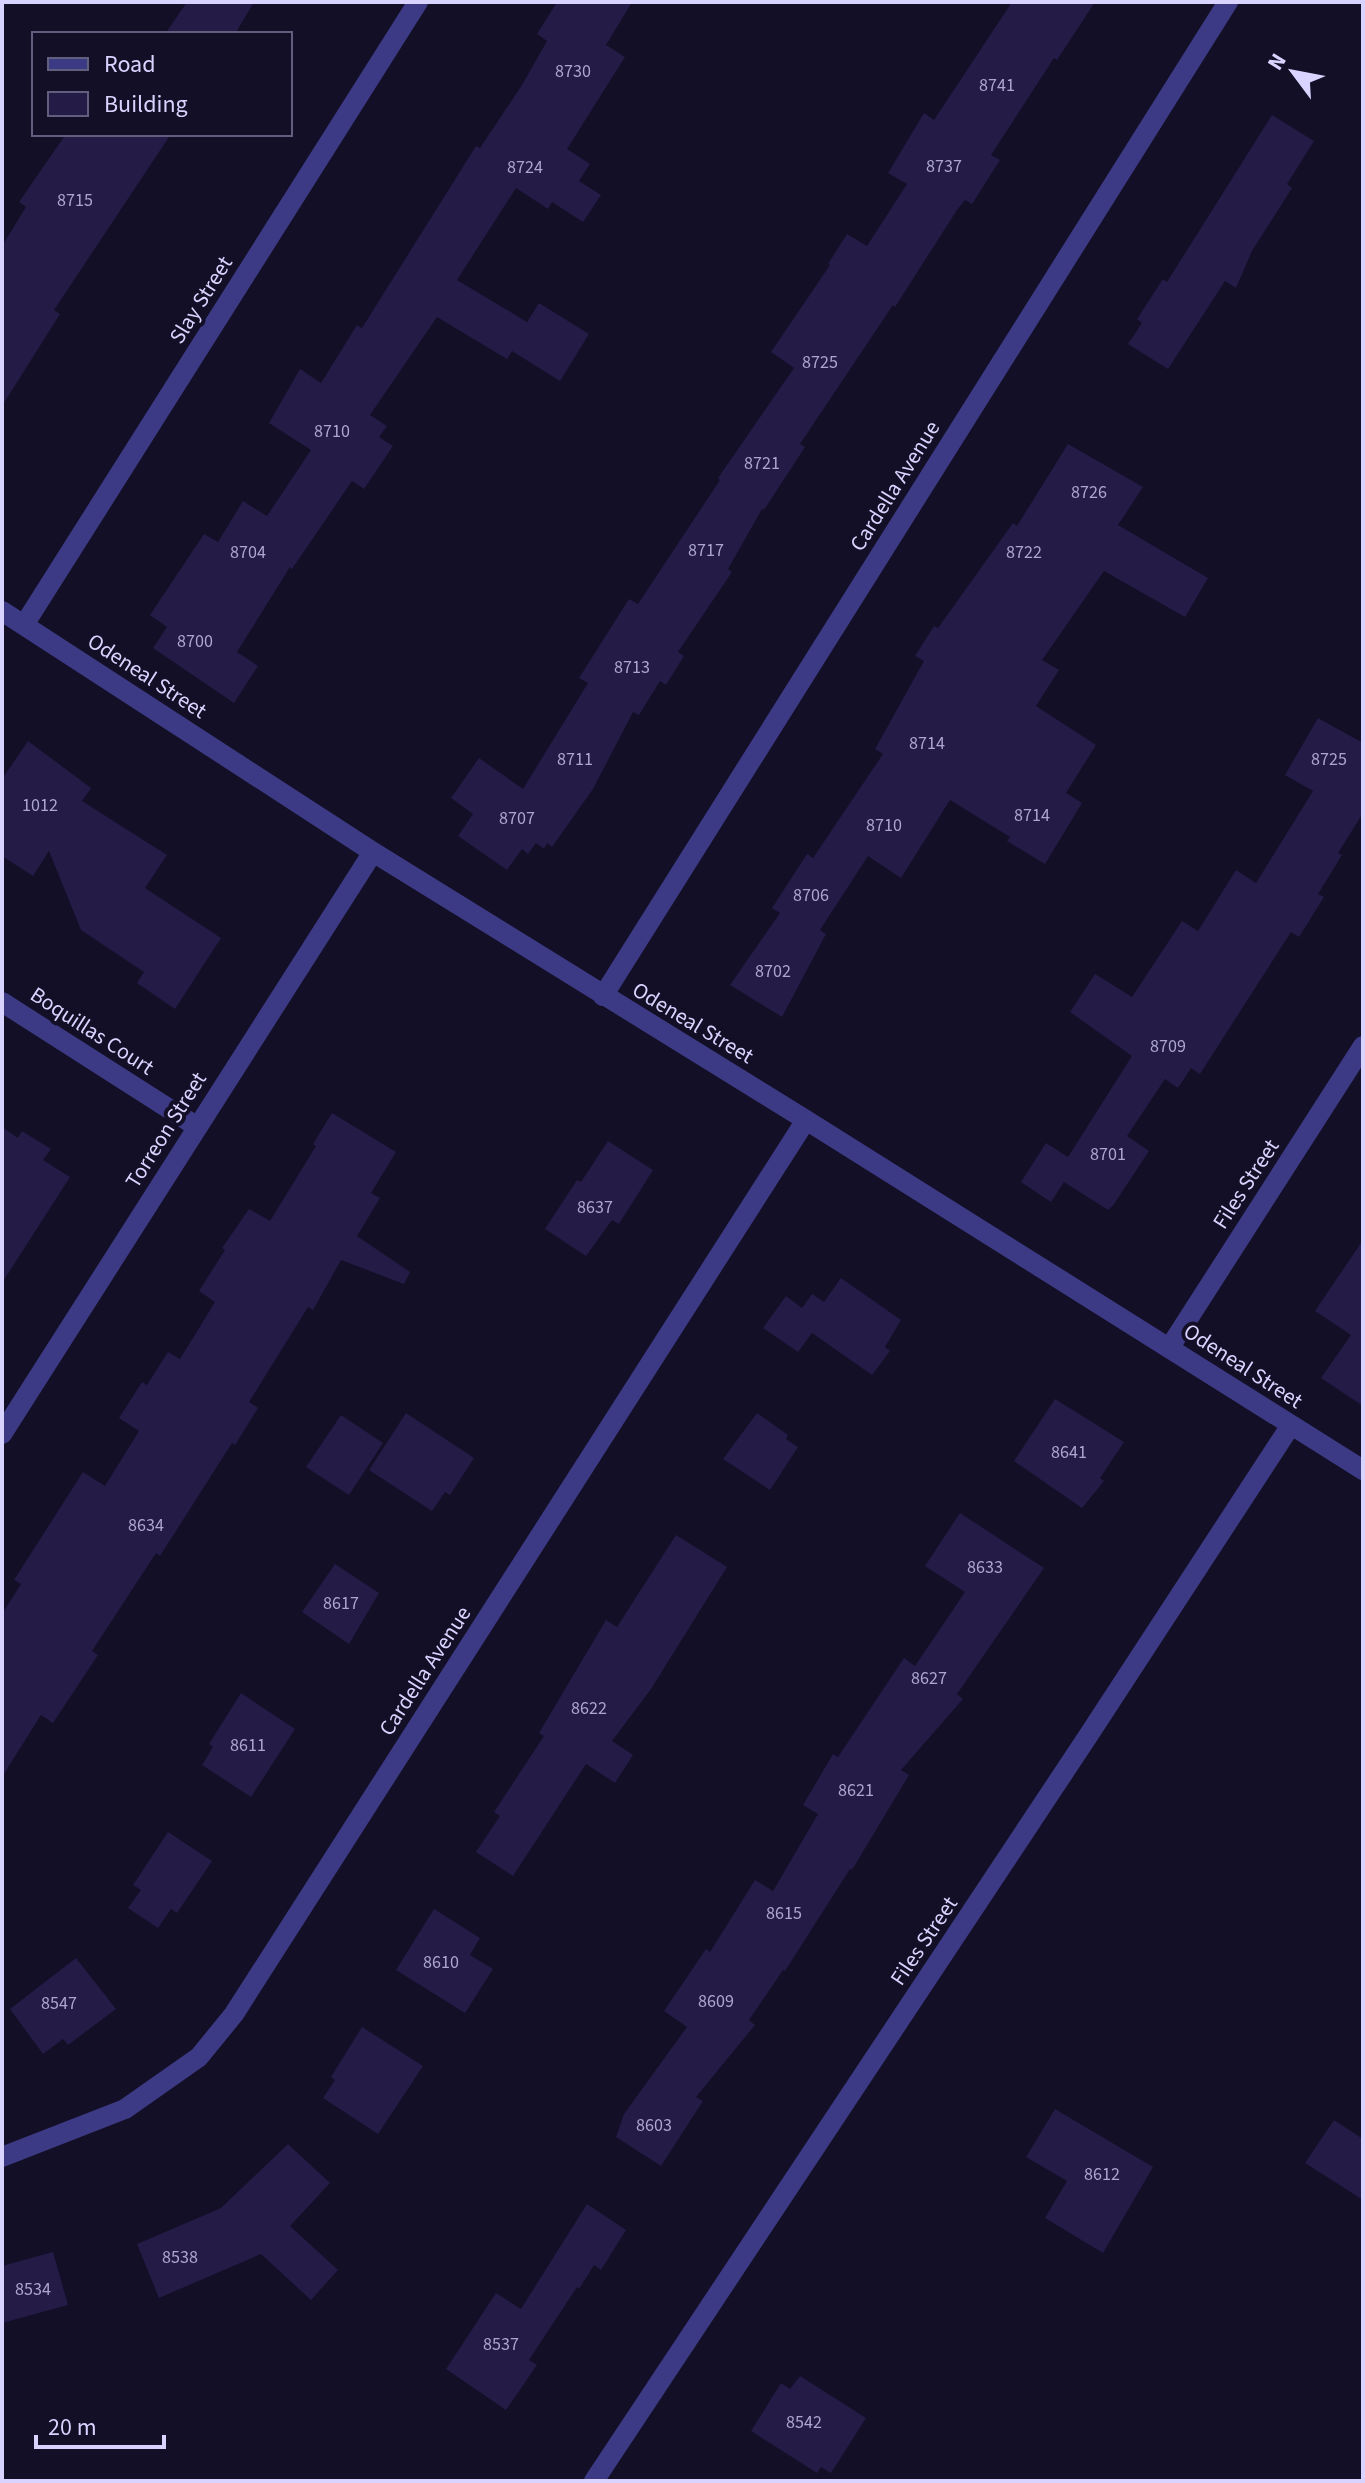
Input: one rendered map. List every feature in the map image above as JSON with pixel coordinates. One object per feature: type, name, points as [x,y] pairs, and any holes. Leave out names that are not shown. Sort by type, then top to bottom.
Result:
[{"type":"street","name":"Slay Street","points":[[24,625],[418,2]]},
{"type":"street","name":"Cardella Avenue","points":[[603,996],[1228,2]]},
{"type":"street","name":"Odeneal Street","points":[[2,611],[373,852],[1363,1470]]},
{"type":"street","name":"Torreon Street","points":[[2,1434],[373,852]]},
{"type":"street","name":"Boquillas Court","points":[[2,1002],[196,1126]]},
{"type":"street","name":"Files Street","points":[[1170,1347],[1363,1046]]},
{"type":"street","name":"Cardella Avenue","points":[[2,2157],[125,2109],[199,2057],[234,2014],[806,1120]]},
{"type":"street","name":"Files Street","points":[[594,2481],[1291,1425]]},
{"type":"building","points":[[187,2],[254,2],[236,32],[166,32]]},
{"type":"building","points":[[557,2],[632,2],[606,45],[625,57],[567,149],[590,164],[579,181],[601,195],[583,222],[552,202],[548,209],[516,188],[457,280],[527,322],[539,303],[589,334],[560,381],[512,351],[507,359],[437,317],[370,415],[387,426],[379,437],[393,446],[364,489],[352,481],[292,569],[290,567],[237,652],[258,666],[234,703],[153,648],[167,627],[150,615],[204,534],[218,542],[243,501],[267,516],[311,450],[269,423],[300,369],[321,383],[357,325],[362,328],[476,146],[480,148],[522,85],[547,41],[537,34]]},
{"type":"building","points":[[1012,2],[1095,2],[1057,60],[1054,58],[991,155],[1000,160],[972,204],[965,200],[957,210],[895,307],[893,305],[800,444],[805,447],[762,509],[728,569],[732,572],[678,652],[684,656],[666,685],[660,681],[639,715],[633,712],[593,789],[552,847],[547,843],[544,849],[536,843],[528,854],[522,849],[507,870],[458,836],[473,814],[451,798],[479,758],[523,789],[588,683],[579,678],[629,599],[638,604],[720,480],[718,478],[794,368],[771,352],[830,265],[847,234],[867,246],[907,184],[888,173],[924,113],[934,120]]},
{"type":"building","points":[[1272,115],[1314,141],[1287,184],[1292,188],[1252,251],[1236,288],[1225,281],[1168,369],[1128,344],[1142,323],[1137,319],[1163,279],[1167,282]]},
{"type":"building","points":[[65,136],[170,136],[54,310],[60,314],[2,406],[2,246],[26,207],[19,202]]},
{"type":"building","points":[[1068,444],[1143,487],[1118,525],[1208,578],[1185,617],[1104,571],[1042,660],[1059,670],[1036,706],[1096,745],[1066,793],[1082,803],[1045,864],[1007,841],[1010,837],[950,800],[901,878],[868,856],[820,930],[826,934],[782,1017],[730,985],[780,913],[772,908],[807,854],[813,858],[883,754],[875,749],[924,661],[915,656],[934,626],[938,628],[1013,523],[1017,526]]},
{"type":"building","points":[[1318,718],[1363,743],[1363,813],[1338,853],[1342,855],[1318,894],[1324,897],[1299,937],[1291,932],[1200,1074],[1191,1068],[1178,1088],[1165,1079],[1127,1136],[1149,1151],[1114,1204],[1108,1210],[1064,1182],[1051,1202],[1021,1182],[1046,1143],[1068,1157],[1132,1056],[1070,1012],[1095,974],[1132,997],[1182,921],[1198,931],[1236,870],[1256,883],[1313,791],[1285,775]]},
{"type":"building","points":[[28,741],[91,788],[82,801],[167,855],[145,888],[221,938],[175,1009],[137,983],[144,972],[81,930],[49,851],[33,876],[2,856],[2,779]]},
{"type":"building","points":[[332,1113],[396,1152],[371,1193],[380,1198],[357,1236],[410,1272],[404,1284],[341,1260],[313,1310],[308,1307],[249,1402],[258,1408],[235,1445],[232,1443],[160,1556],[156,1553],[92,1651],[98,1655],[53,1723],[41,1715],[2,1777],[2,1614],[21,1584],[14,1580],[83,1472],[105,1486],[139,1431],[119,1418],[142,1382],[147,1385],[168,1352],[180,1359],[215,1302],[199,1291],[225,1250],[222,1248],[249,1209],[270,1221],[316,1146],[313,1144]]},
{"type":"building","points":[[2,1127],[18,1138],[22,1131],[51,1149],[43,1160],[70,1177],[2,1283]]},
{"type":"building","points":[[608,1141],[653,1170],[619,1224],[612,1220],[586,1256],[545,1229],[577,1180],[581,1182]]},
{"type":"building","points":[[1363,1240],[1363,1406],[1321,1378],[1351,1335],[1315,1311]]},
{"type":"building","points":[[841,1278],[901,1320],[885,1347],[890,1351],[872,1375],[812,1333],[798,1352],[763,1328],[786,1296],[802,1308],[812,1294],[824,1302]]},
{"type":"building","points":[[1055,1399],[1124,1442],[1100,1478],[1104,1481],[1082,1508],[1014,1461]]},
{"type":"building","points":[[406,1413],[474,1458],[450,1495],[445,1492],[432,1511],[369,1470]]},
{"type":"building","points":[[757,1413],[788,1435],[786,1439],[798,1447],[770,1490],[723,1459]]},
{"type":"building","points":[[341,1415],[383,1443],[349,1495],[306,1467]]},
{"type":"building","points":[[960,1513],[1044,1568],[957,1694],[963,1699],[901,1770],[909,1775],[852,1870],[749,2020],[755,2025],[696,2097],[703,2101],[661,2166],[616,2137],[624,2114],[687,2027],[664,2011],[706,1949],[710,1952],[755,1880],[773,1891],[818,1814],[803,1805],[833,1754],[838,1757],[904,1658],[915,1666],[965,1592],[925,1566]]},
{"type":"building","points":[[676,1535],[727,1567],[651,1689],[612,1741],[633,1755],[615,1783],[586,1764],[513,1876],[476,1852],[500,1816],[494,1812],[544,1736],[539,1733],[606,1620],[617,1627]]},
{"type":"building","points":[[335,1564],[379,1593],[349,1644],[302,1612]]},
{"type":"building","points":[[241,1693],[295,1729],[251,1797],[202,1765],[213,1747],[209,1744]]},
{"type":"building","points":[[168,1832],[212,1861],[177,1913],[171,1909],[158,1928],[128,1908],[141,1890],[133,1885]]},
{"type":"building","points":[[434,1909],[480,1938],[470,1955],[493,1969],[465,2013],[396,1970]]},
{"type":"building","points":[[76,1958],[116,2009],[68,2045],[63,2039],[43,2054],[10,2009]]},
{"type":"building","points":[[362,2027],[423,2066],[378,2134],[323,2098],[335,2080],[331,2077]]},
{"type":"building","points":[[1055,2109],[1153,2167],[1103,2253],[1045,2218],[1067,2181],[1026,2157]]},
{"type":"building","points":[[1334,2120],[1363,2139],[1363,2200],[1305,2163]]},
{"type":"building","points":[[288,2144],[330,2183],[290,2226],[338,2270],[311,2300],[261,2254],[159,2298],[137,2244],[221,2208]]},
{"type":"building","points":[[587,2204],[626,2230],[601,2270],[594,2265],[579,2289],[577,2287],[529,2360],[537,2365],[506,2410],[446,2369],[496,2293],[521,2309]]},
{"type":"building","points":[[53,2252],[68,2305],[2,2323],[2,2266]]},
{"type":"building","points":[[800,2376],[866,2418],[831,2473],[821,2467],[817,2473],[751,2431],[781,2383],[790,2389]]}]
